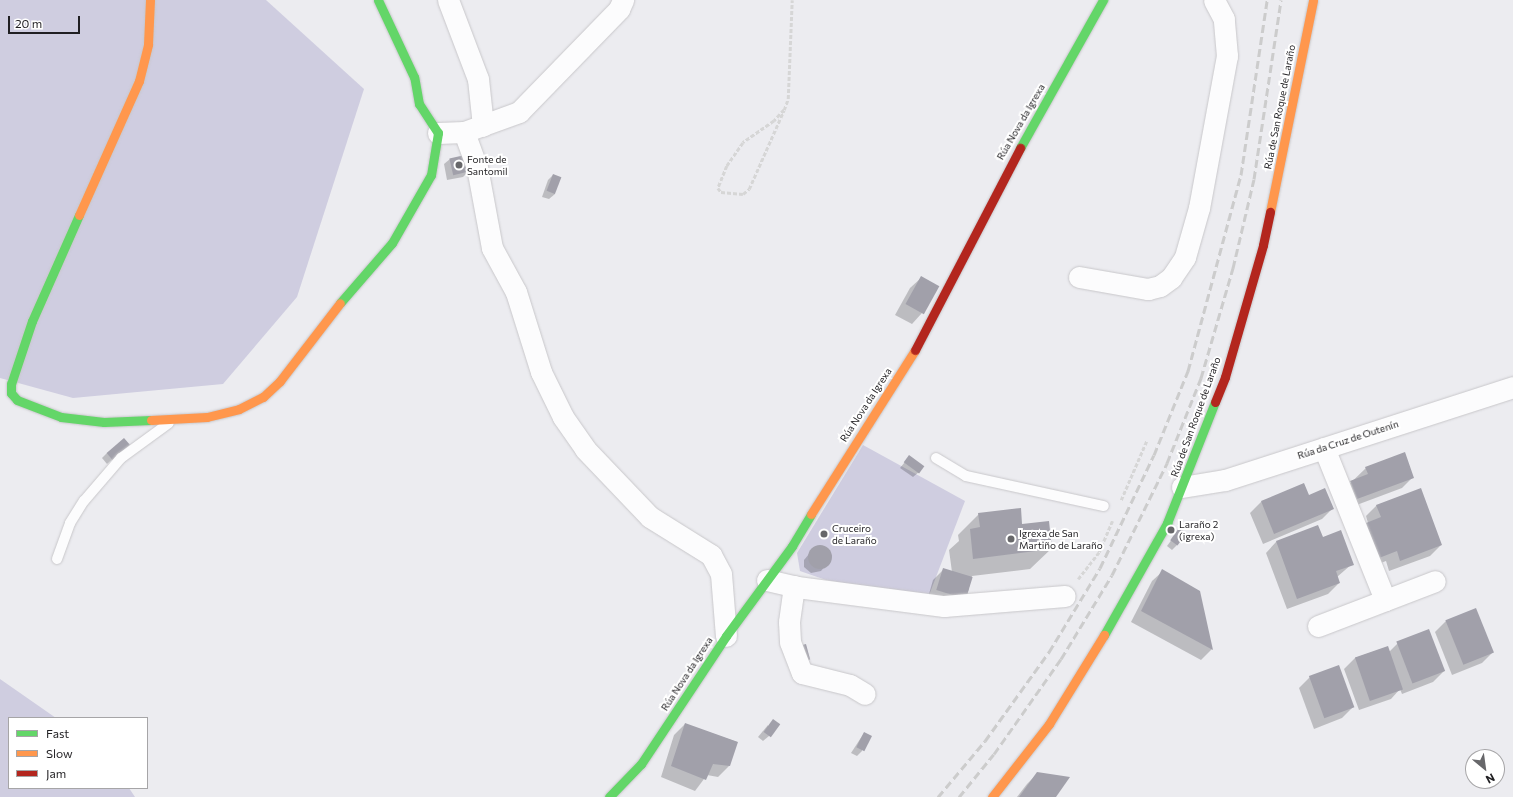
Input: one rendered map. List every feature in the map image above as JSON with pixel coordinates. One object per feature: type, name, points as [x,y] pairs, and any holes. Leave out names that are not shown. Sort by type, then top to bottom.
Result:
[{"type":"street","points":[[150,0],[148,44],[139,81],[32,321],[11,384],[11,393],[17,400],[61,418],[104,422],[208,416],[239,409],[263,397],[280,381],[335,308],[392,243],[431,175],[438,133],[419,104],[414,77],[378,0]]},
{"type":"street","points":[[448,0],[478,79],[474,129],[476,167],[492,248],[516,292],[541,372],[564,416],[585,449],[650,517],[711,555],[721,574],[726,636]]},
{"type":"street","points":[[438,133],[474,129],[519,112],[618,9],[623,0]]},
{"type":"street","name":"Rúa Nova da Igrexa","points":[[609,797],[641,764],[726,636],[792,546],[856,440],[921,341],[996,190],[1103,0]]},
{"type":"street","points":[[1079,277],[1148,289],[1160,286],[1171,278],[1185,257],[1199,208],[1227,56],[1224,19],[1214,0]]},
{"type":"street","name":"Rúa de San Roque de Laraño","points":[[992,797],[1049,724],[1103,637],[1167,523],[1182,487],[1225,377],[1263,245],[1313,0]]},
{"type":"street","name":"Rúa da Cruz de Outenín","points":[[1182,487],[1225,480],[1513,387]]},
{"type":"street","points":[[1324,448],[1385,600]]},
{"type":"street","points":[[767,580],[794,586],[944,606],[1065,596]]},
{"type":"street","points":[[1318,626],[1434,581]]},
{"type":"street","points":[[794,586],[789,622],[790,642],[796,662],[802,673],[850,685],[865,694]]},
{"type":"lane","points":[[57,558],[70,523],[84,501],[121,458],[176,418]]},
{"type":"lane","points":[[936,458],[966,476],[1104,506]]},
{"type":"path","points":[[784,110],[774,121],[743,143],[727,166],[718,188],[721,192],[743,194],[749,189],[784,110],[788,99],[792,0]]},
{"type":"path","points":[[1119,503],[1147,440]]},
{"type":"path","points":[[1065,596],[1099,552],[1114,517]]},
{"type":"shaded area","points":[[0,0],[266,0],[364,89],[297,297],[223,384],[73,398],[0,378]]},
{"type":"shaded area","points":[[863,445],[965,501],[928,598],[826,580],[800,571],[797,553]]},
{"type":"shaded area","points":[[0,679],[55,717],[8,717],[8,789],[130,789],[135,797],[0,797]]},
{"type":"building","name":"Fonte de Santomil","points":[[465,155],[469,172],[453,175],[449,159]]},
{"type":"building","points":[[553,174],[561,177],[555,194],[547,191]]},
{"type":"building","points":[[921,276],[939,286],[924,314],[905,304]]},
{"type":"building","points":[[124,438],[130,445],[113,460],[107,453]]},
{"type":"building","points":[[1405,452],[1414,478],[1357,499],[1350,481],[1368,474],[1365,467]]},
{"type":"building","points":[[909,455],[924,466],[919,473],[904,462]]},
{"type":"building","points":[[1304,483],[1309,495],[1325,488],[1334,509],[1274,534],[1261,501]]},
{"type":"building","points":[[1421,488],[1442,545],[1400,561],[1397,551],[1379,558],[1366,523],[1381,517],[1376,505]]},
{"type":"building","name":"Igrexa de San Martiño de Laraño","points":[[1021,508],[1022,524],[1049,521],[1052,549],[973,559],[970,529],[980,527],[978,513]]},
{"type":"building","points":[[1318,525],[1323,537],[1341,530],[1354,565],[1336,571],[1340,583],[1297,599],[1276,541]]},
{"type":"building","points":[[1179,528],[1186,533],[1177,545],[1170,540]]},
{"type":"building","points":[[820,545],[828,549],[832,557],[828,565],[820,569],[812,565],[808,557],[812,549]]},
{"type":"building","points":[[943,568],[973,577],[966,599],[936,590]]},
{"type":"building","points":[[1162,569],[1200,591],[1213,650],[1141,611]]},
{"type":"building","points":[[1476,608],[1494,653],[1463,665],[1445,620]]},
{"type":"building","points":[[1429,629],[1445,671],[1412,684],[1396,642]]},
{"type":"building","points":[[806,644],[810,659],[803,661],[799,646]]},
{"type":"building","points":[[1388,646],[1403,689],[1370,701],[1355,657]]},
{"type":"building","points":[[1339,665],[1354,707],[1324,718],[1309,676]]},
{"type":"building","points":[[773,719],[780,724],[771,737],[764,732]]},
{"type":"building","points":[[685,723],[738,742],[730,766],[713,764],[706,780],[671,766]]},
{"type":"building","points":[[864,732],[872,736],[864,751],[856,747]]},
{"type":"building","points":[[1037,772],[1070,777],[1056,797],[1019,797]]},
{"type":"railway","points":[[938,797],[985,741],[1049,652],[1100,568],[1154,455],[1188,371],[1241,175],[1267,0]]},
{"type":"railway","points":[[959,797],[994,754],[1061,659],[1112,575],[1167,463],[1201,378],[1233,268],[1254,179],[1281,0]]},
{"type":"traffic: fast","points":[[340,303],[392,243],[431,175],[438,133],[419,104],[414,77],[378,0]]},
{"type":"traffic: fast","points":[[1020,148],[1103,0]]},
{"type":"traffic: fast","points":[[79,215],[32,321],[11,384],[11,393],[17,400],[61,417],[104,422],[151,420]]},
{"type":"traffic: fast","points":[[1104,635],[1167,523],[1215,402]]},
{"type":"traffic: fast","points":[[609,797],[641,764],[726,636],[792,546],[811,514]]},
{"type":"traffic: slow","points":[[79,215],[139,81],[148,44],[150,0]]},
{"type":"traffic: slow","points":[[1270,212],[1313,0]]},
{"type":"traffic: slow","points":[[151,420],[207,417],[239,409],[263,397],[280,381],[340,303]]},
{"type":"traffic: slow","points":[[811,514],[915,350]]},
{"type":"traffic: slow","points":[[992,797],[1049,724],[1104,635]]},
{"type":"traffic: jam","points":[[915,350],[1020,148]]},
{"type":"traffic: jam","points":[[1215,402],[1225,377],[1263,245],[1270,212]]},
{"type":"place","name":"Fonte de Santomil","points":[[459,165]]},
{"type":"place","name":"Laraño 2 (igrexa)","points":[[1171,530]]},
{"type":"place","name":"Cruceiro de Laraño","points":[[824,534]]},
{"type":"place","name":"Igrexa de San Martiño de Laraño","points":[[1011,539]]}]
